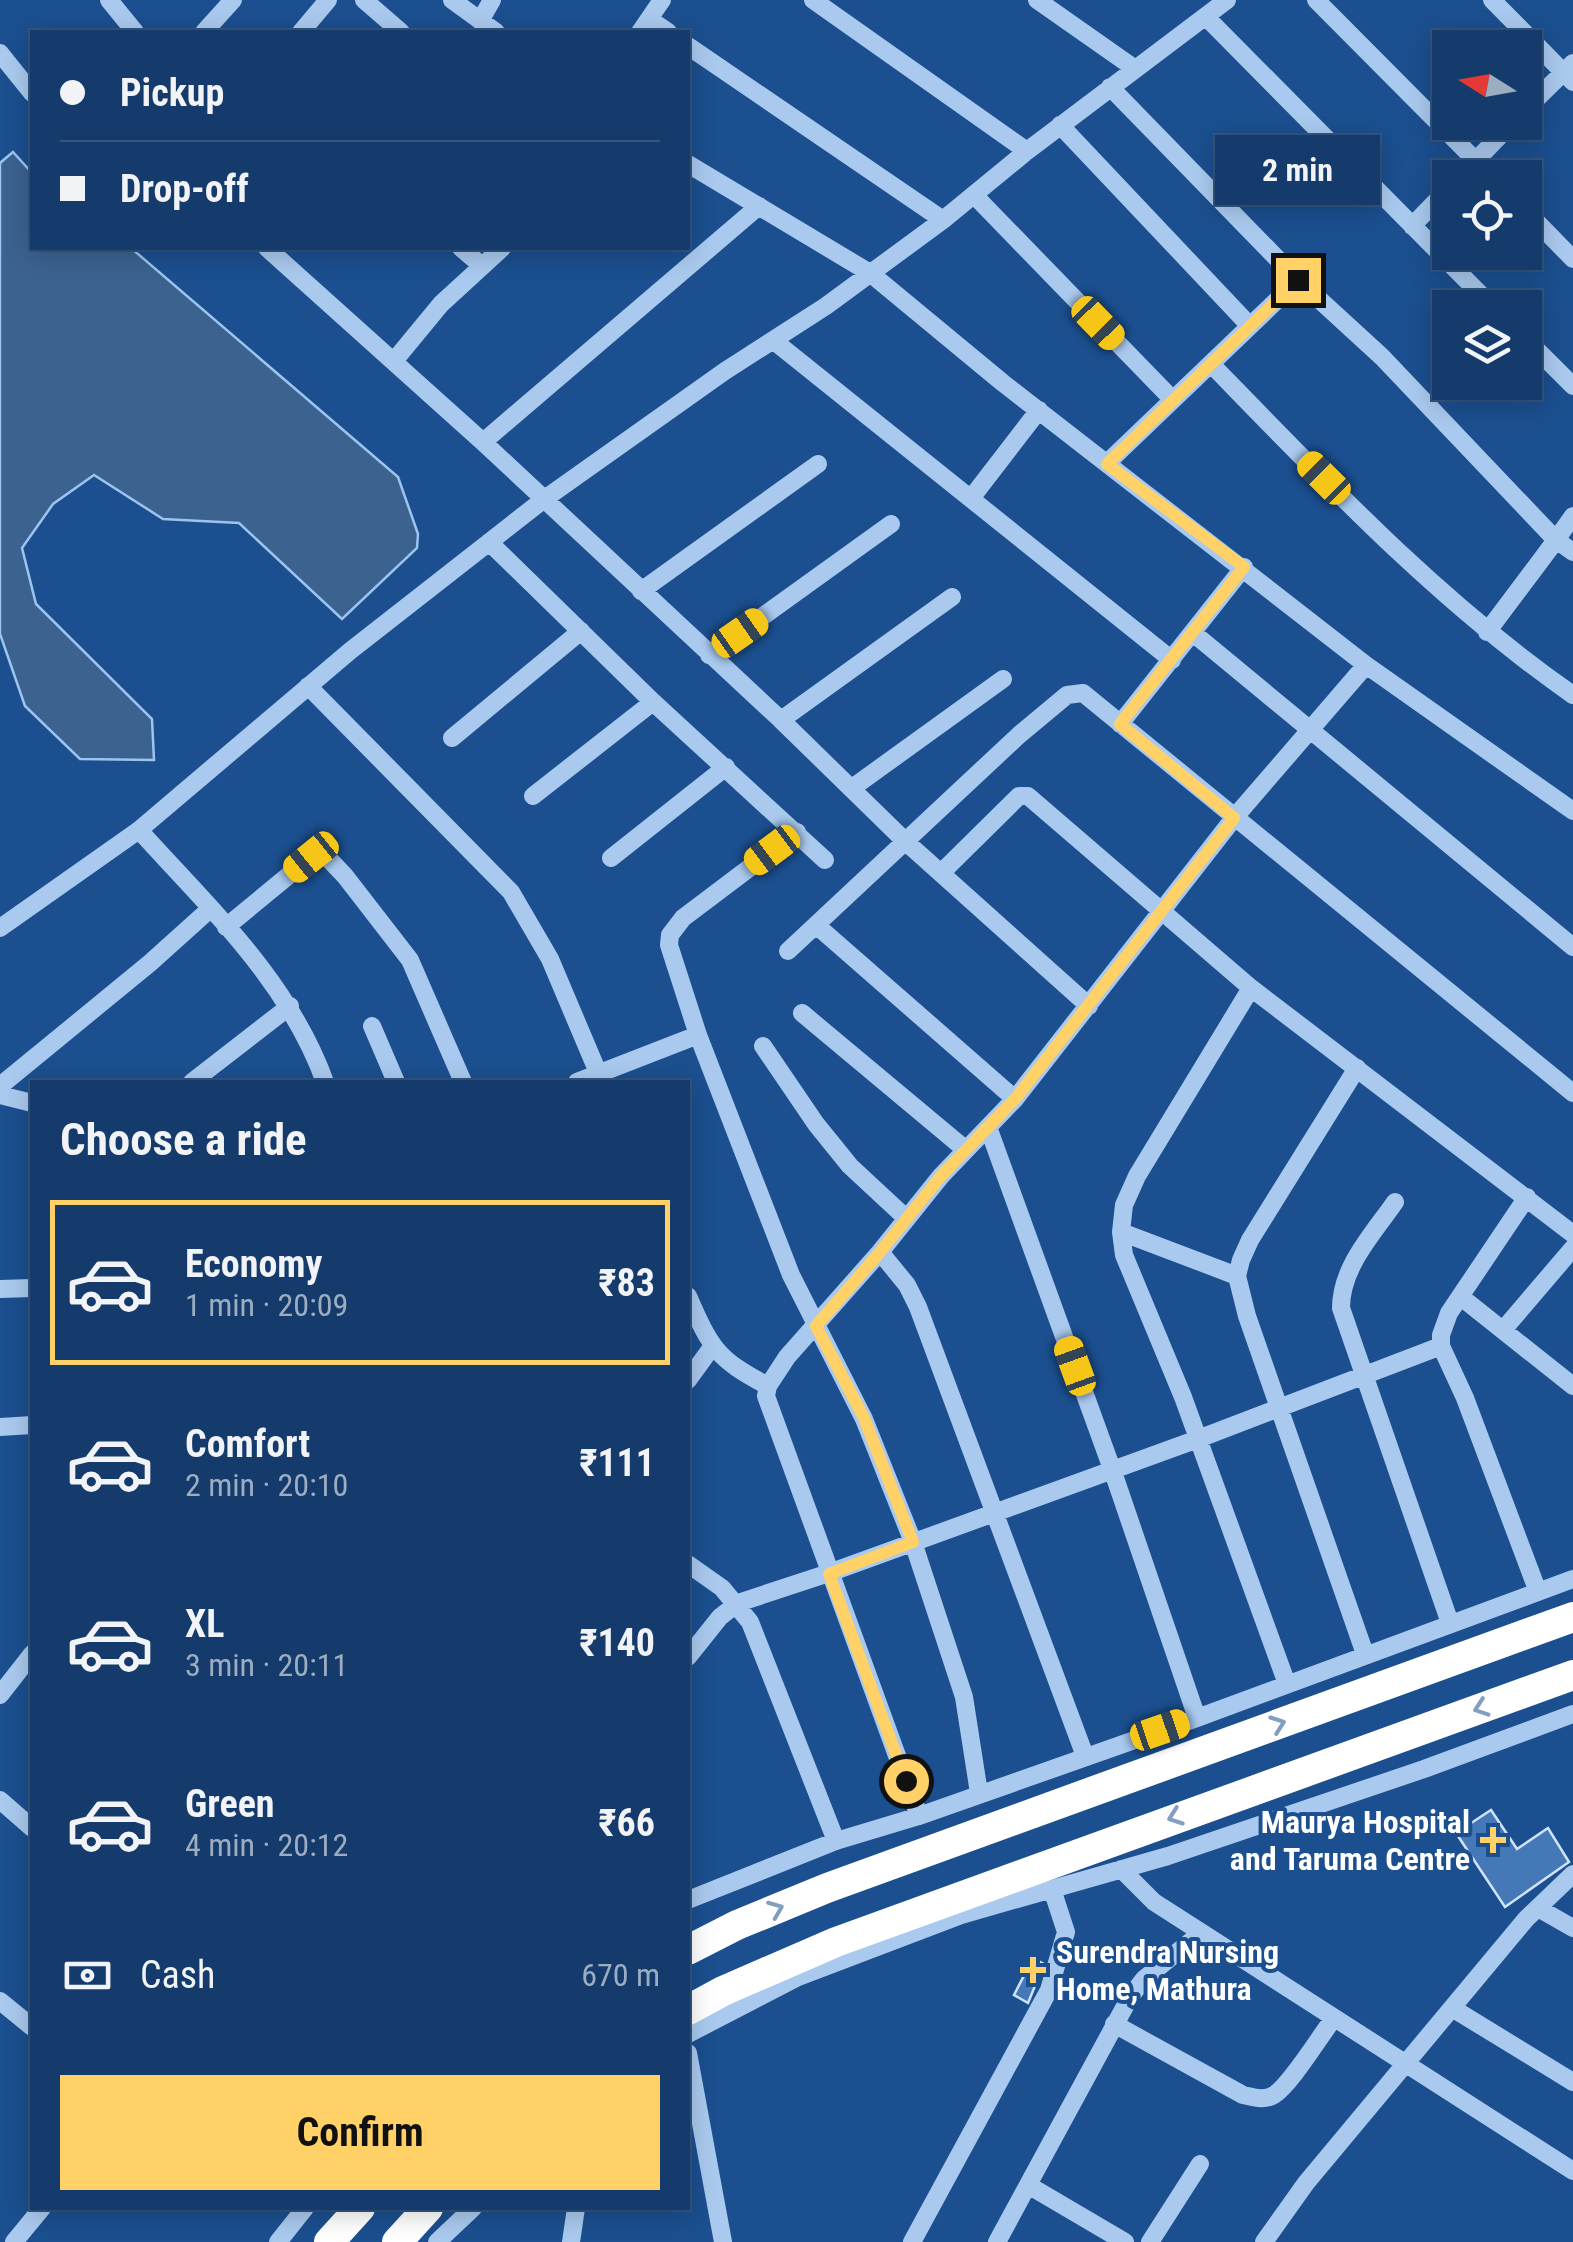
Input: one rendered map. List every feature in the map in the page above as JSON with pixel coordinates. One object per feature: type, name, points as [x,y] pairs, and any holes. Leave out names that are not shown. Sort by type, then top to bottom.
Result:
[{"type":"highway","points":[[690,1949],[828,1888],[1573,1617]]},
{"type":"highway","points":[[690,2009],[836,1942],[1573,1675]]},
{"type":"highway","points":[[329,2242],[358,2210]]},
{"type":"highway","points":[[397,2242],[426,2210]]},
{"type":"street","points":[[109,0],[133,30]]},
{"type":"street","points":[[206,30],[233,0]]},
{"type":"street","points":[[303,30],[328,0]]},
{"type":"street","points":[[364,0],[400,30]]},
{"type":"street","points":[[452,0],[493,30]]},
{"type":"street","points":[[480,20],[492,0]]},
{"type":"street","points":[[813,0],[1026,150]]},
{"type":"street","points":[[1037,0],[1134,68]]},
{"type":"street","points":[[0,928],[139,830],[308,686],[543,500],[725,370],[774,342],[870,274],[975,196],[1026,150],[1227,0]]},
{"type":"street","points":[[1316,0],[1476,160],[1495,140]]},
{"type":"street","points":[[1492,0],[1570,72],[1542,96]]},
{"type":"street","points":[[1206,18],[1476,290]]},
{"type":"street","points":[[690,47],[943,220]]},
{"type":"street","points":[[0,53],[30,90]]},
{"type":"street","points":[[1110,87],[1298,280],[1382,357],[1556,540],[1573,552]]},
{"type":"street","points":[[1060,126],[1250,326]]},
{"type":"street","points":[[690,165],[870,274],[1366,665],[1573,811]]},
{"type":"street","points":[[975,196],[1172,399]]},
{"type":"street","points":[[1412,226],[1432,205]]},
{"type":"street","points":[[483,442],[759,206]]},
{"type":"street","points":[[1542,227],[1573,259]]},
{"type":"street","points":[[269,250],[483,442],[782,720],[906,842],[1090,1006]]},
{"type":"street","points":[[463,250],[482,266]]},
{"type":"street","points":[[394,361],[441,304],[500,250]]},
{"type":"street","points":[[1107,464],[1298,280]]},
{"type":"street","points":[[774,342],[1172,660]]},
{"type":"street","points":[[1542,355],[1573,386]]},
{"type":"street","points":[[1210,364],[1402,555],[1487,632],[1573,695]]},
{"type":"street","points":[[972,497],[1039,410]]},
{"type":"street","points":[[641,591],[818,464]]},
{"type":"street","points":[[1487,632],[1573,516]]},
{"type":"street","points":[[709,654],[891,524]]},
{"type":"street","points":[[489,542],[653,702],[825,860]]},
{"type":"street","points":[[1120,724],[1244,567]]},
{"type":"street","points":[[782,720],[952,597]]},
{"type":"street","points":[[452,738],[581,632]]},
{"type":"street","points":[[1193,633],[1573,947]]},
{"type":"street","points":[[919,1816],[766,1396],[768,1386],[906,1218],[1015,1099],[1234,818],[1366,665]]},
{"type":"street","points":[[852,788],[1004,679]]},
{"type":"street","points":[[308,686],[510,892],[550,959],[600,1078],[698,1035]]},
{"type":"street","points":[[788,951],[990,761],[1067,695],[1083,693],[1573,1093]]},
{"type":"street","points":[[533,796],[653,702]]},
{"type":"street","points":[[611,858],[726,767]]},
{"type":"street","points":[[941,874],[1019,796],[1028,796],[1251,988],[1573,1234]]},
{"type":"street","points":[[139,830],[262,967],[304,1029],[324,1080]]},
{"type":"street","points":[[797,832],[683,918],[670,935],[672,960],[791,1275],[864,1418],[913,1542],[960,1683],[971,1727],[979,1793]]},
{"type":"street","points":[[226,927],[311,857],[326,856],[410,960],[462,1080]]},
{"type":"street","points":[[0,1086],[210,909]]},
{"type":"street","points":[[816,925],[1015,1099]]},
{"type":"street","points":[[1251,988],[1137,1176],[1124,1205],[1121,1232],[1133,1279],[1198,1439],[1287,1684]]},
{"type":"street","points":[[195,1080],[290,1006]]},
{"type":"street","points":[[802,1013],[966,1150]]},
{"type":"street","points":[[372,1026],[395,1080]]},
{"type":"street","points":[[763,1046],[850,1166],[906,1218]]},
{"type":"street","points":[[1357,1068],[1250,1240],[1237,1276],[1247,1316],[1365,1654]]},
{"type":"street","points":[[0,1095],[30,1102]]},
{"type":"street","points":[[988,1127],[1197,1718]]},
{"type":"street","points":[[1527,1197],[1460,1297],[1444,1325],[1441,1346],[1538,1592]]},
{"type":"street","points":[[1396,1202],[1349,1268],[1341,1292],[1345,1325],[1450,1623]]},
{"type":"street","points":[[1121,1232],[1237,1276]]},
{"type":"street","points":[[1503,1330],[1573,1248]]},
{"type":"street","points":[[880,1252],[908,1285],[918,1306],[1086,1756]]},
{"type":"street","points":[[0,1289],[30,1288]]},
{"type":"street","points":[[1460,1297],[1573,1386]]},
{"type":"street","points":[[690,1300],[712,1348],[729,1364],[768,1386]]},
{"type":"street","points":[[690,1654],[720,1617],[738,1603],[829,1574],[1441,1346]]},
{"type":"street","points":[[690,1377],[712,1348]]},
{"type":"street","points":[[0,1427],[30,1424]]},
{"type":"street","points":[[690,1566],[738,1603],[761,1647],[836,1841]]},
{"type":"street","points":[[690,1899],[836,1841],[919,1816],[1197,1718],[1573,1580]]},
{"type":"street","points":[[0,1695],[30,1657]]},
{"type":"street","points":[[690,2033],[798,1978],[961,1914],[1120,1869],[1424,1770],[1573,1714]]},
{"type":"street","points":[[0,1800],[30,1826]]},
{"type":"street","points":[[1120,1869],[1154,1902],[1573,2172]]},
{"type":"street","points":[[1264,2242],[1306,2183],[1452,2008],[1538,1908],[1573,1874]]},
{"type":"street","points":[[912,2242],[1049,1990],[1066,1932],[1052,1889]]},
{"type":"street","points":[[1538,1908],[1573,1928]]},
{"type":"street","points":[[997,2242],[1114,2024],[1144,1979],[1201,1933]]},
{"type":"street","points":[[0,2002],[30,2026]]},
{"type":"street","points":[[1452,2008],[1573,2082]]},
{"type":"street","points":[[1114,2024],[1242,2095],[1260,2099],[1273,2096],[1285,2084],[1334,2018]]},
{"type":"street","points":[[690,2064],[723,2242]]},
{"type":"street","points":[[1150,2242],[1200,2164]]},
{"type":"street","points":[[1028,2185],[1126,2242]]},
{"type":"street","points":[[14,2242],[40,2210]]},
{"type":"street","points":[[278,2242],[303,2210]]},
{"type":"street","points":[[437,2242],[471,2210]]},
{"type":"street","points":[[571,2242],[576,2210]]},
{"type":"water","points":[[13,152],[30,171],[30,250],[133,250],[398,477],[418,534],[417,548],[342,619],[239,523],[163,519],[94,475],[53,504],[22,548],[36,604],[152,719],[154,760],[80,759],[25,706],[0,634],[0,163]]},
{"type":"building","points":[[1491,1810],[1517,1849],[1548,1828],[1569,1862],[1505,1907],[1456,1833]]},
{"type":"building","points":[[1033,1958],[1044,1964],[1028,2003],[1014,1995]]},
{"type":"place","name":"Maurya Hospital and Taruma Centre","points":[[1493,1840]]},
{"type":"place","name":"Surendra Nursing Home, Mathura","points":[[1033,1970]]},
{"type":"route","points":[[906,1781],[829,1574],[913,1542],[864,1418],[816,1326],[941,1176],[1015,1099],[1234,818],[1120,724],[1244,567],[1107,464],[1298,280]]}]
